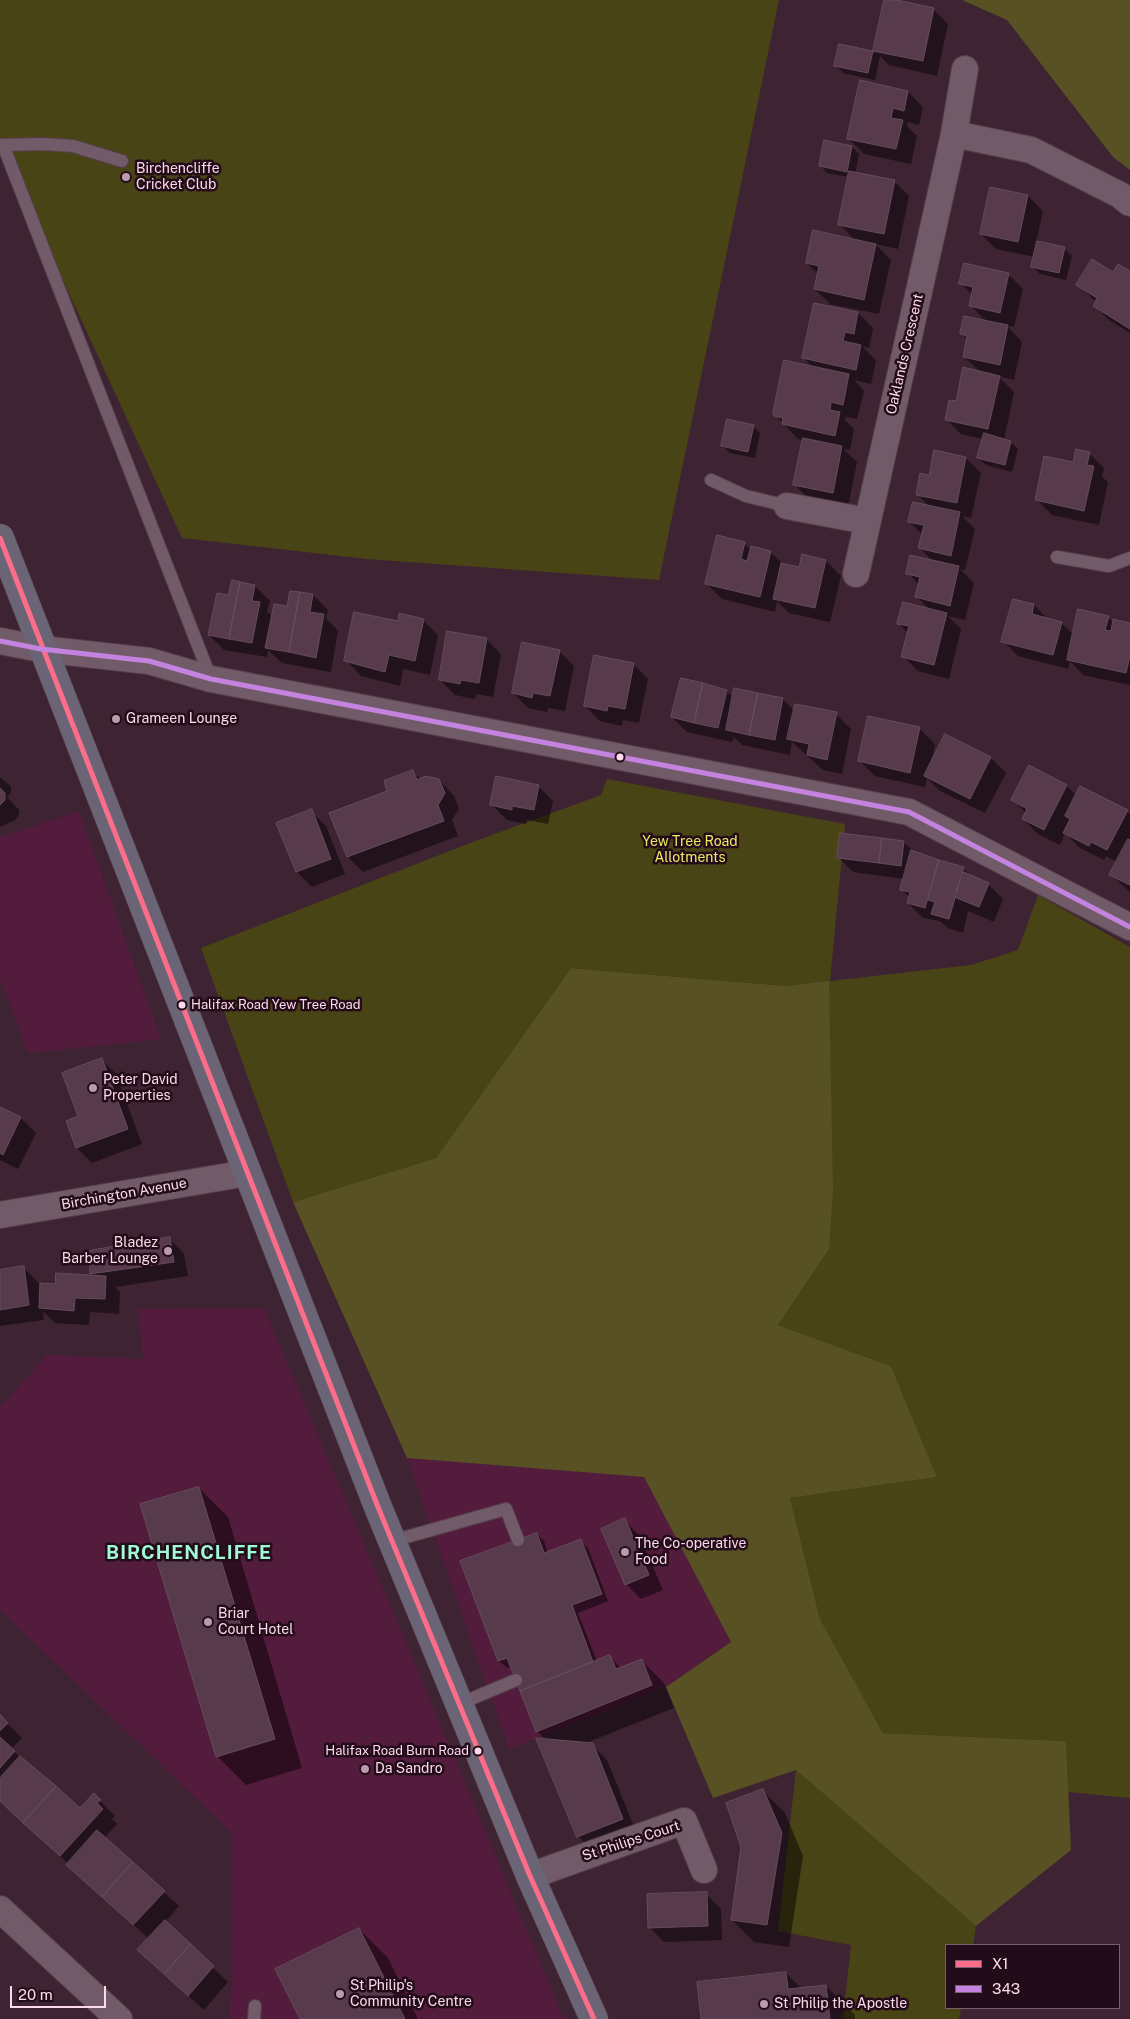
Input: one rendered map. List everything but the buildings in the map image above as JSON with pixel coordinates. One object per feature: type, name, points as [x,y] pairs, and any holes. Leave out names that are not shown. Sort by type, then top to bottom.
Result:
[{"type":"highway","points":[[0,538],[392,1541],[530,1876],[594,2019]]},
{"type":"street","name":"Oaklands Crescent","points":[[856,574],[954,134],[965,69]]},
{"type":"street","points":[[954,134],[1031,150],[1120,195],[1130,203]]},
{"type":"street","points":[[787,506],[867,521]]},
{"type":"street","points":[[0,641],[42,649],[149,661],[211,678],[909,812],[1130,927]]},
{"type":"street","name":"Birchington Avenue","points":[[0,1215],[247,1173]]},
{"type":"street","name":"St Philips Court","points":[[530,1876],[684,1821],[704,1870]]},
{"type":"street","points":[[0,1908],[119,2019]]},
{"type":"lane","points":[[122,161],[73,146],[2,145],[211,678]]},
{"type":"lane","points":[[711,480],[746,496],[787,506]]},
{"type":"lane","points":[[1058,557],[1108,566],[1130,558]]},
{"type":"lane","points":[[392,1541],[506,1509],[518,1540]]},
{"type":"lane","points":[[459,1704],[516,1680]]},
{"type":"lane","points":[[254,2019],[255,2006]]},
{"type":"shaded area","points":[[962,0],[1130,0],[1130,170],[1113,157],[1007,20]]},
{"type":"shaded area","points":[[79,811],[161,1039],[28,1053],[0,979],[0,837]]},
{"type":"shaded area","points":[[571,968],[787,986],[829,981],[833,1190],[829,1249],[778,1325],[891,1366],[937,1477],[790,1498],[820,1619],[883,1733],[1066,1741],[1071,1850],[976,1926],[796,1770],[713,1798],[666,1687],[731,1642],[644,1477],[407,1458],[293,1202],[436,1158]]},
{"type":"shaded area","points":[[264,1308],[564,2019],[230,2019],[232,1953],[231,1832],[0,1610],[0,1407],[47,1355],[143,1359],[138,1309]]},
{"type":"shaded area","points":[[407,1458],[644,1477],[731,1642],[666,1687],[509,1749]]},
{"type":"green space","points":[[0,0],[779,0],[659,580],[367,559],[182,538],[0,144]]},
{"type":"green space","name":"Yew Tree Road Allotments","points":[[607,779],[845,824],[830,981],[971,965],[1018,950],[1038,895],[1130,947],[1130,1798],[1068,1792],[1066,1741],[883,1733],[820,1619],[790,1498],[937,1477],[891,1366],[778,1325],[829,1248],[829,982],[787,986],[571,968],[436,1158],[293,1202],[201,948],[470,843],[601,795]]},
{"type":"green space","points":[[796,1770],[976,1926],[973,1944],[945,1944],[945,2009],[961,2009],[959,2019],[843,2019],[851,1945],[778,1931]]},
{"type":"transit line","name":"X1","points":[[0,538],[378,1507],[530,1876],[594,2019]]},
{"type":"transit line","name":"343","points":[[0,641],[41,649],[149,661],[211,679],[909,812],[1130,927]]},
{"type":"place","name":"Birchencliffe Cricket Club","points":[[126,177]]},
{"type":"place","name":"Grameen Lounge","points":[[116,719]]},
{"type":"place","name":"Halifax Road Yew Tree Road","points":[[182,1005]]},
{"type":"place","name":"Peter David Properties","points":[[93,1088]]},
{"type":"place","name":"Bladez Barber Lounge","points":[[168,1251]]},
{"type":"place","name":"The Co-operative Food","points":[[625,1552]]},
{"type":"place","name":"Briar Court Hotel","points":[[208,1622]]},
{"type":"place","name":"Halifax Road Burn Road","points":[[478,1751]]},
{"type":"place","name":"Da Sandro","points":[[365,1769]]},
{"type":"place","name":"St Philip's Community Centre","points":[[340,1994]]},
{"type":"place","name":"St Philip the Apostle","points":[[764,2004]]},
{"type":"district","name":"BIRCHENCLIFFE","points":[[189,1553]]}]
